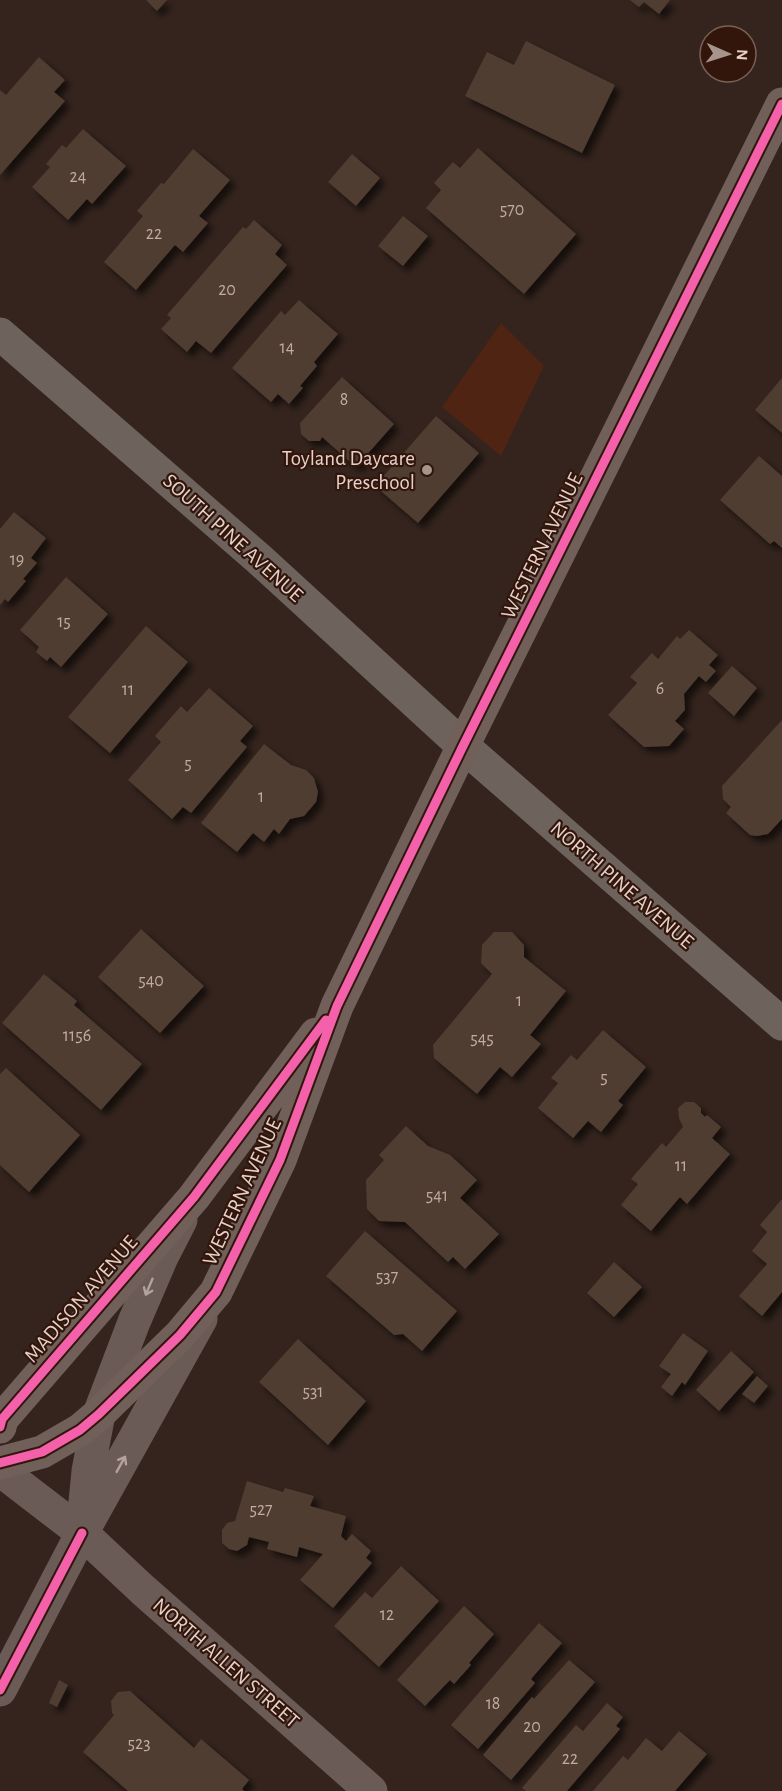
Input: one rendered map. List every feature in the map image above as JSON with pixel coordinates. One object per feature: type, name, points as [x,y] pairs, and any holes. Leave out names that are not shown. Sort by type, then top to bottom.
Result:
[{"type":"main road","name":"WESTERN AVENUE","points":[[216,1292],[280,1160],[337,1006],[463,746],[782,104]]},
{"type":"main road","name":"WESTERN AVENUE","points":[[194,1197],[337,1006]]},
{"type":"main road","name":"MADISON AVENUE","points":[[0,1427],[2,1419],[194,1197]]},
{"type":"main road","points":[[0,1462],[42,1452],[80,1430],[180,1335],[216,1292]]},
{"type":"street","name":"SOUTH PINE AVENUE","points":[[0,334],[259,559],[463,746]]},
{"type":"street","name":"NORTH PINE AVENUE","points":[[463,746],[782,1024]]},
{"type":"street","name":"WESTERN AVENUE","points":[[82,1533],[87,1471],[99,1414],[162,1257],[194,1197]]},
{"type":"street","name":"WESTERN AVENUE","points":[[0,1690],[82,1533],[216,1292]]},
{"type":"street","name":"NORTH ALLEN STREET","points":[[0,1470],[82,1533],[151,1598],[371,1791]]},
{"type":"shaded area","points":[[501,323],[544,366],[501,456],[442,407]]},
{"type":"building","points":[[146,0],[167,0],[157,11]]},
{"type":"building","points":[[630,0],[670,0],[659,14],[644,2],[639,7]]},
{"type":"building","points":[[526,41],[615,85],[582,153],[465,96],[487,52],[514,65]]},
{"type":"building","points":[[39,57],[65,80],[54,92],[65,101],[0,175],[0,90],[6,95]]},
{"type":"building","points":[[83,129],[126,166],[92,204],[87,199],[68,220],[32,187],[50,167],[46,164],[62,145],[66,148]]},
{"type":"building","points":[[478,148],[576,234],[524,294],[426,208],[441,190],[434,183],[453,162],[460,168]]},
{"type":"building","points":[[193,149],[230,180],[199,216],[208,223],[183,252],[175,245],[136,290],[104,262],[143,216],[137,211],[161,183],[164,184]]},
{"type":"building","points":[[352,154],[380,178],[356,206],[328,182]]},
{"type":"building","points":[[403,216],[428,236],[403,266],[378,246]]},
{"type":"building","points":[[254,220],[282,245],[275,254],[287,265],[211,353],[196,341],[187,352],[161,329],[171,318],[167,315],[243,227],[246,229]]},
{"type":"building","points":[[299,300],[338,334],[314,362],[317,366],[300,386],[303,388],[289,404],[278,394],[271,402],[232,368],[281,311],[285,315]]},
{"type":"building","points":[[342,377],[394,424],[356,467],[322,437],[320,441],[309,441],[301,434],[300,423]]},
{"type":"building","points":[[782,378],[782,433],[755,410]]},
{"type":"building","name":"Toyland Daycare Preschool","points":[[436,416],[479,453],[418,523],[375,486]]},
{"type":"building","points":[[759,456],[782,476],[782,548],[774,541],[770,544],[720,500]]},
{"type":"building","points":[[14,512],[46,538],[31,558],[37,563],[23,579],[26,581],[8,602],[5,599],[0,605],[0,529]]},
{"type":"building","points":[[66,577],[108,614],[61,667],[50,657],[47,661],[36,652],[39,647],[20,630]]},
{"type":"building","points":[[146,626],[188,662],[110,753],[68,717]]},
{"type":"building","points":[[689,630],[718,655],[709,665],[716,671],[706,682],[699,676],[684,694],[685,710],[675,721],[684,729],[669,746],[644,747],[608,715],[637,683],[630,677],[652,653],[658,659],[677,636],[680,639]]},
{"type":"building","points":[[732,666],[757,688],[734,716],[708,693]]},
{"type":"building","points":[[209,688],[253,726],[240,741],[247,747],[191,813],[183,807],[172,819],[128,780],[161,742],[155,736],[181,706],[187,712]]},
{"type":"building","points":[[782,720],[782,819],[768,834],[750,835],[726,813],[731,807],[723,799],[722,786]]},
{"type":"building","points":[[264,744],[291,765],[306,770],[314,778],[318,792],[316,802],[304,816],[290,819],[279,834],[274,829],[264,842],[253,833],[237,852],[201,823]]},
{"type":"building","points":[[141,929],[204,986],[160,1033],[98,977]]},
{"type":"building","points":[[494,932],[512,932],[524,945],[524,957],[566,991],[530,1035],[541,1044],[512,1077],[500,1067],[477,1094],[434,1058],[433,1045],[492,974],[481,963],[482,945]]},
{"type":"building","points":[[44,974],[77,1001],[74,1005],[142,1064],[101,1110],[2,1023]]},
{"type":"building","points":[[603,1030],[646,1067],[618,1101],[623,1105],[601,1132],[588,1121],[573,1138],[538,1108],[558,1083],[551,1078],[571,1055],[577,1060]]},
{"type":"building","points":[[6,1068],[80,1135],[29,1192],[0,1165],[0,1074]]},
{"type":"building","points":[[685,1102],[694,1102],[701,1108],[701,1113],[705,1117],[707,1115],[721,1127],[712,1138],[730,1154],[687,1204],[680,1197],[651,1231],[621,1205],[638,1184],[631,1179],[662,1143],[666,1147],[683,1127],[678,1108]]},
{"type":"building","points":[[406,1126],[428,1146],[450,1155],[477,1180],[460,1198],[499,1234],[465,1269],[453,1257],[448,1262],[405,1222],[379,1221],[367,1209],[366,1180],[384,1160],[379,1155]]},
{"type":"building","points":[[782,1199],[782,1292],[762,1316],[739,1296],[767,1264],[752,1251],[767,1232],[760,1225]]},
{"type":"building","points":[[365,1231],[457,1311],[422,1351],[403,1334],[394,1335],[326,1276]]},
{"type":"building","points":[[614,1262],[642,1287],[614,1317],[587,1293]]},
{"type":"building","points":[[683,1333],[708,1351],[685,1385],[682,1382],[672,1396],[661,1387],[671,1374],[659,1366]]},
{"type":"building","points":[[298,1339],[366,1401],[328,1445],[259,1382]]},
{"type":"building","points":[[731,1351],[754,1372],[719,1411],[696,1390]]},
{"type":"building","points":[[757,1376],[768,1386],[754,1403],[742,1394]]},
{"type":"building","points":[[247,1481],[283,1492],[285,1488],[314,1496],[310,1506],[346,1516],[341,1536],[346,1541],[352,1534],[371,1551],[366,1558],[372,1563],[333,1608],[300,1580],[323,1554],[299,1547],[297,1557],[267,1549],[269,1542],[249,1537],[247,1545],[237,1551],[229,1549],[222,1543],[222,1530],[227,1523],[235,1521]]},
{"type":"building","points":[[401,1566],[439,1601],[379,1667],[334,1626],[365,1592],[372,1598]]},
{"type":"building","points":[[464,1606],[494,1634],[454,1684],[450,1680],[425,1706],[397,1680]]},
{"type":"building","points":[[539,1623],[562,1643],[531,1679],[535,1683],[478,1749],[451,1725]]},
{"type":"building","points":[[569,1660],[595,1682],[511,1780],[483,1755],[532,1697],[534,1699]]},
{"type":"building","points":[[59,1680],[68,1685],[57,1707],[49,1703]]},
{"type":"building","points":[[130,1691],[194,1748],[201,1739],[249,1780],[242,1789],[244,1791],[128,1791],[83,1752],[114,1715],[111,1701],[118,1692]]},
{"type":"building","points":[[607,1703],[623,1717],[616,1726],[620,1729],[567,1791],[526,1791],[522,1788],[576,1725],[583,1731]]},
{"type":"building","points":[[679,1731],[707,1754],[675,1791],[593,1791],[623,1756],[628,1760],[646,1738],[662,1751]]},
{"type":"cycle path","points":[[0,1463],[42,1452],[80,1430],[180,1335],[216,1292],[280,1160],[337,1006],[463,746],[782,104]]},
{"type":"cycle path","points":[[0,1427],[2,1419],[194,1197],[326,1020]]},
{"type":"cycle path","points":[[0,1690],[82,1533]]},
{"type":"place","name":"Toyland Daycare Preschool","points":[[427,470]]}]
